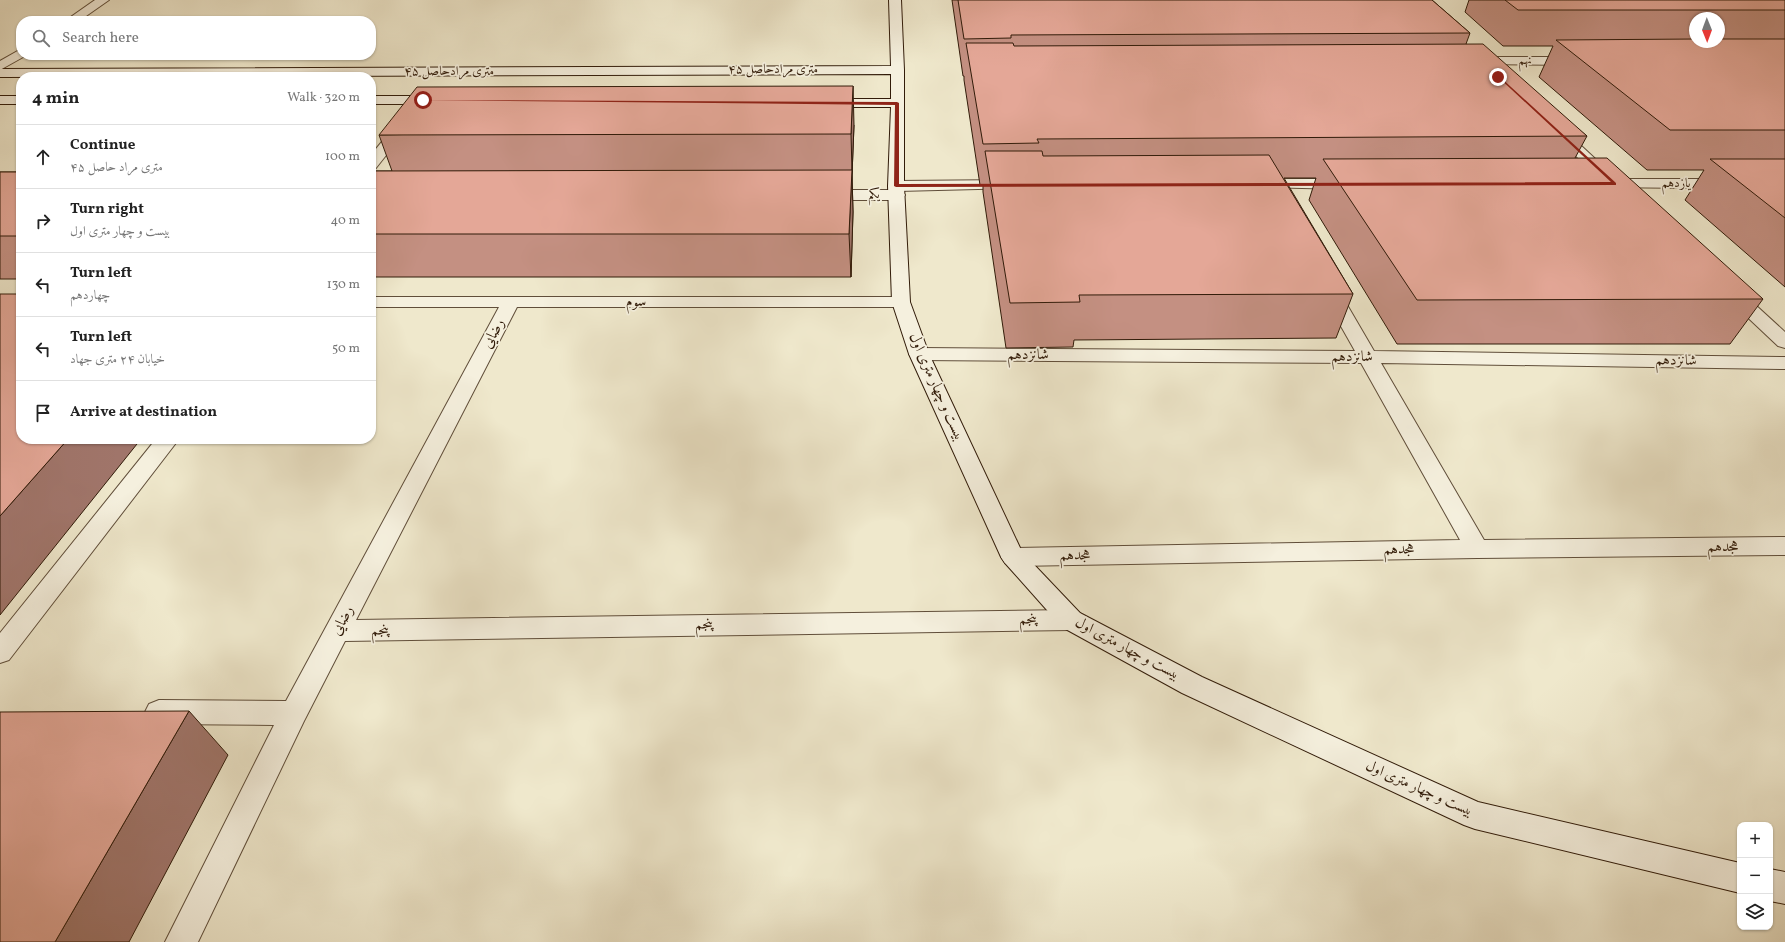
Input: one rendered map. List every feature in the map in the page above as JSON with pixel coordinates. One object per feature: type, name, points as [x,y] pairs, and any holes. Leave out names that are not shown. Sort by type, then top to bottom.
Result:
[{"type":"street","points":[[79,16],[103,0]]},
{"type":"street","name":"بیست و چهار متری اول","points":[[895,0],[898,70],[897,190],[901,302],[919,354],[1013,557],[1071,620],[1192,685],[1475,815],[1737,877]]},
{"type":"street","points":[[0,66],[16,56]]},
{"type":"street","name":"نهم","points":[[1498,77],[1475,56],[1590,61]]},
{"type":"street","name":"۴۵ متری مرادحاصل","points":[[299,72],[898,70]]},
{"type":"street","name":"۴۵ متری مرادحاصل","points":[[0,73],[16,73]]},
{"type":"street","points":[[0,100],[16,100]]},
{"type":"street","points":[[376,100],[447,100]]},
{"type":"street","points":[[376,159],[423,100]]},
{"type":"street","points":[[810,103],[897,103]]},
{"type":"street","points":[[1545,119],[1632,199]]},
{"type":"street","points":[[1245,184],[1363,184]]},
{"type":"street","points":[[1268,184],[1280,204]]},
{"type":"street","name":"یازدهم","points":[[1591,184],[1785,184]]},
{"type":"street","name":"یکم","points":[[809,196],[897,190],[1031,185]]},
{"type":"street","points":[[1322,277],[1369,357],[1477,549]]},
{"type":"street","points":[[1723,284],[1785,342]]},
{"type":"street","name":"سوم","points":[[376,302],[901,302]]},
{"type":"street","name":"رضایی","points":[[181,942],[294,713],[511,302]]},
{"type":"street","name":"شانزدهم","points":[[919,354],[1369,357],[1785,363]]},
{"type":"street","points":[[0,652],[164,444]]},
{"type":"street","name":"هجدهم","points":[[1013,557],[1477,549],[1785,546]]},
{"type":"street","name":"پنجم","points":[[338,631],[1071,620]]},
{"type":"street","points":[[135,712],[294,713]]},
{"type":"street","points":[[1773,886],[1785,888]]},
{"type":"building","points":[[958,0],[1432,0],[1470,33],[1011,35],[1011,38],[964,39]]},
{"type":"building","points":[[1505,0],[1785,0],[1785,10],[1518,10]]},
{"type":"building","points":[[1689,39],[1689,48],[1725,48],[1725,39],[1785,39],[1785,130],[1670,130],[1556,40]]},
{"type":"building","points":[[966,43],[1013,43],[1014,46],[1483,44],[1587,136],[1037,139],[1039,143],[983,144]]},
{"type":"building","points":[[853,86],[851,134],[379,135],[417,87]]},
{"type":"building","points":[[985,151],[1042,151],[1043,156],[1269,155],[1353,294],[1079,295],[1080,302],[1010,303]]},
{"type":"building","points":[[1607,158],[1763,299],[1417,300],[1323,159]]},
{"type":"building","points":[[1710,159],[1785,159],[1785,218]]},
{"type":"building","points":[[852,170],[849,234],[376,234],[376,171]]},
{"type":"building","points":[[0,172],[16,172],[16,236],[0,236]]},
{"type":"building","points":[[0,294],[16,294],[16,444],[64,444],[0,516]]},
{"type":"building","points":[[189,711],[55,942],[0,942],[0,712]]},
{"type":"route","points":[[423,100],[897,103],[896,186],[1615,184],[1498,77]]}]
